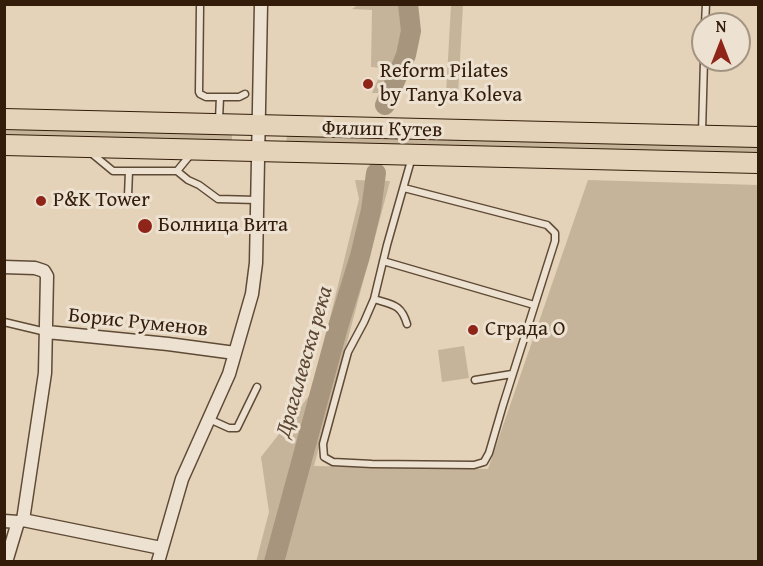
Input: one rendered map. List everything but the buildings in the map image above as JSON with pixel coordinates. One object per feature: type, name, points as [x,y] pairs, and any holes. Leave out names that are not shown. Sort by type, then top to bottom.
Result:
[{"type":"main road","name":"Филип Кутев","points":[[4,119],[759,137]]},
{"type":"main road","name":"Филип Кутев","points":[[4,144],[759,163]]},
{"type":"street","points":[[158,561],[182,479],[229,374],[252,294],[256,263],[261,4]]},
{"type":"street","points":[[4,267],[35,268],[44,271],[47,276],[47,332]]},
{"type":"street","name":"Борис Руменов","points":[[6,561],[21,521],[45,373],[47,332],[235,353]]},
{"type":"street","points":[[4,521],[21,521],[161,548]]},
{"type":"lane","points":[[200,7],[198,89],[200,94],[220,97],[239,97],[245,94]]},
{"type":"lane","points":[[702,135],[704,72]]},
{"type":"lane","points":[[219,124],[220,97]]},
{"type":"lane","points":[[83,146],[113,171],[177,171],[218,199],[257,200]]},
{"type":"lane","points":[[177,171],[195,149]]},
{"type":"lane","points":[[404,188],[547,225],[555,233],[555,241],[489,453],[484,462],[474,465],[333,462],[324,457],[323,444],[348,352],[374,299],[412,155]]},
{"type":"lane","points":[[128,196],[129,171]]},
{"type":"lane","points":[[383,261],[534,305]]},
{"type":"lane","points":[[374,299],[397,307],[402,311],[407,324]]},
{"type":"lane","points":[[4,322],[47,332]]},
{"type":"lane","points":[[475,380],[513,374]]},
{"type":"lane","points":[[209,419],[229,428],[237,428],[257,387]]},
{"type":"shaded area","points":[[358,5],[404,5],[407,17],[406,39],[399,61],[384,93],[372,93],[383,68],[371,67],[372,10],[352,9]]},
{"type":"shaded area","points":[[451,5],[463,5],[458,95],[446,94]]},
{"type":"shaded area","points":[[5,127],[232,133],[232,145],[5,139]]},
{"type":"shaded area","points":[[287,134],[758,146],[758,159],[286,146]]},
{"type":"shaded area","points":[[355,180],[390,181],[314,466],[488,469],[588,180],[758,185],[758,561],[256,562],[269,512],[261,457],[312,392],[359,199]]},
{"type":"shaded area","points":[[464,346],[469,378],[442,382],[438,350]]},
{"type":"waterway","name":"Драгалевска река","points":[[385,105],[406,55],[411,31],[408,4]]},
{"type":"waterway","name":"Драгалевска река","points":[[274,562],[338,327],[360,256],[371,210],[376,173]]},
{"type":"place","name":"Reform Pilates by Tanya Koleva","points":[[368,84]]},
{"type":"place","name":"P&K Tower","points":[[41,201]]},
{"type":"place","name":"Болница Вита","points":[[145,226]]},
{"type":"place","name":"Сграда О","points":[[473,330]]}]
